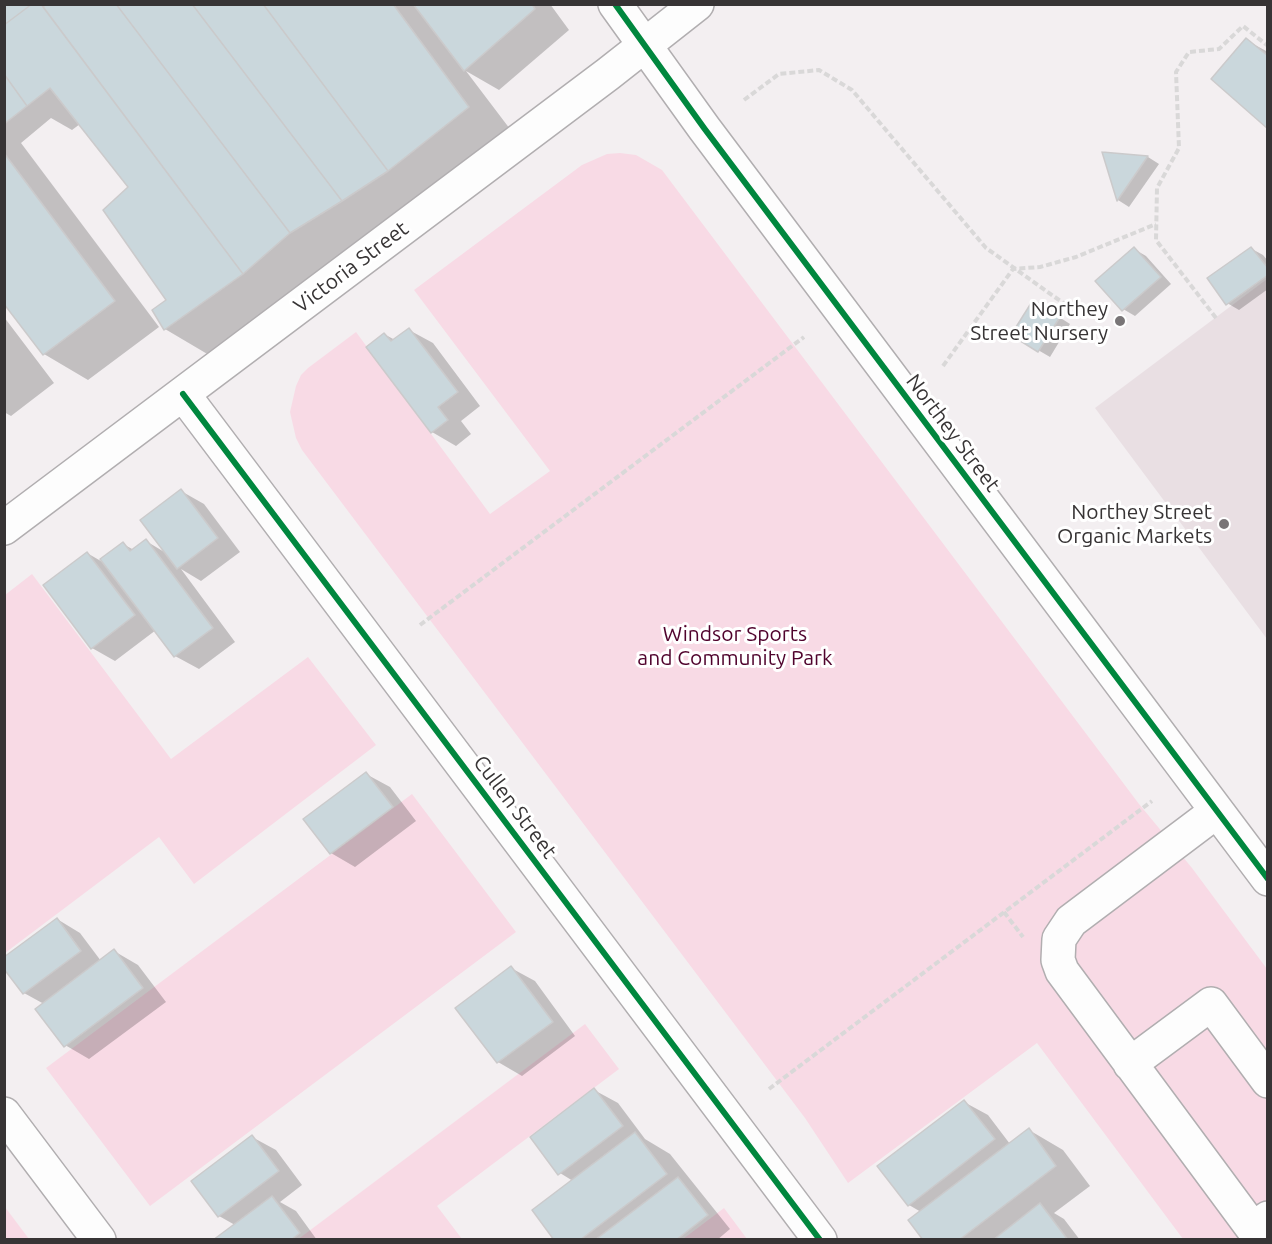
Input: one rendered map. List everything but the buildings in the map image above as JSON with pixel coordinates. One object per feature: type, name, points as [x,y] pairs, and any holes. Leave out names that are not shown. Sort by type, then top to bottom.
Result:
[{"type":"street","name":"Northey Street","points":[[615,4],[704,128],[1268,879]]},
{"type":"street","name":"Victoria Street","points":[[4,528],[697,4]]},
{"type":"street","name":"Cullen Street","points":[[183,394],[820,1239]]},
{"type":"street","points":[[1217,811],[1071,921],[1059,939],[1058,960],[1062,971],[1253,1229],[1268,1218]]},
{"type":"street","points":[[1130,1064],[1210,1004],[1268,1081]]},
{"type":"street","points":[[4,1114],[99,1239]]},
{"type":"path","points":[[1216,318],[1156,240],[1157,188],[1179,148],[1176,72],[1189,52],[1219,49],[1243,26],[1268,46]]},
{"type":"path","points":[[744,100],[779,75],[819,70],[852,90],[986,248],[1066,305]]},
{"type":"path","points":[[943,366],[1013,269],[1040,267],[1076,257],[1156,224]]},
{"type":"path","points":[[420,625],[804,337]]},
{"type":"path","points":[[769,1089],[1152,801]]},
{"type":"shaded area","name":"Northey Street Organic Markets","points":[[1267,279],[1267,639],[1095,408]]},
{"type":"green space","name":"Windsor Sports and Community Park","points":[[607,154],[636,155],[662,170],[1139,804],[1192,868],[1267,969],[1267,1239],[1183,1239],[1037,1043],[848,1183],[805,1118],[302,450],[296,438],[290,412],[301,375],[356,332],[490,514],[550,471],[414,290],[582,165]]},
{"type":"green space","points":[[32,574],[171,759],[308,657],[376,745],[194,884],[159,837],[5,953],[5,595]]},
{"type":"green space","points":[[412,794],[516,932],[150,1206],[46,1068]]},
{"type":"green space","points":[[585,1024],[619,1069],[437,1206],[462,1239],[297,1240]]},
{"type":"green space","points":[[5,1207],[29,1239],[5,1239]]},
{"type":"green space","points":[[724,1208],[747,1239],[683,1239]]},
{"type":"cycle path","points":[[615,4],[704,128],[1268,879]]},
{"type":"cycle path","points":[[183,394],[820,1240]]},
{"type":"place","name":"Northey Street Nursery","points":[[1120,321]]},
{"type":"place","name":"Northey Street Organic Markets","points":[[1224,524]]}]
